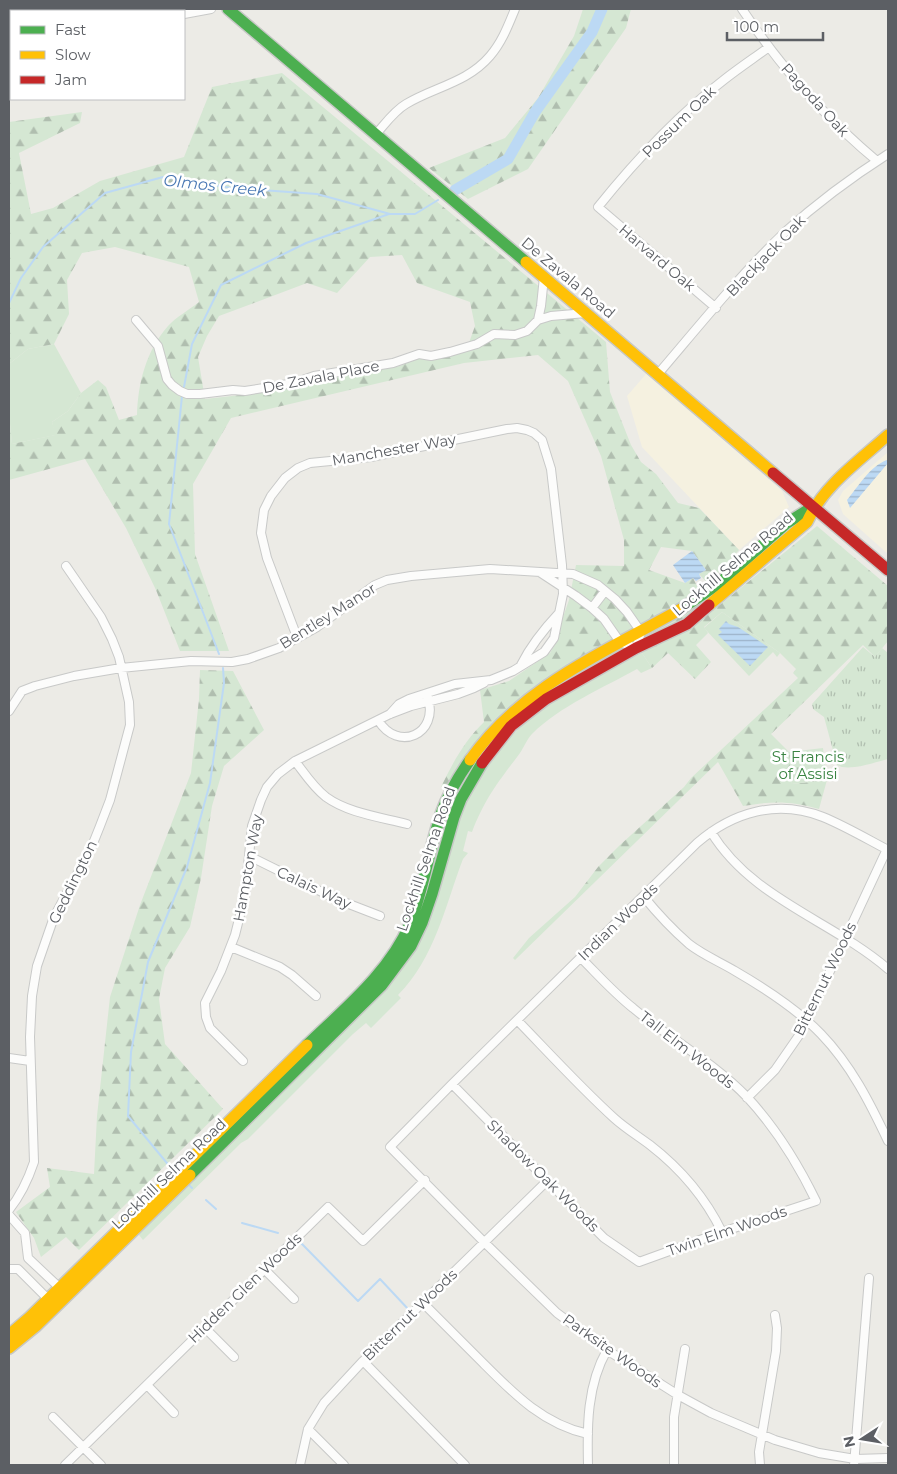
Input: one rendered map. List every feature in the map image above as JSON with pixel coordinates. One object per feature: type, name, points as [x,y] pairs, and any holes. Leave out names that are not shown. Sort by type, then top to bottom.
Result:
[{"type":"main road","name":"De Zavala Road","points":[[228,9],[888,570]]},
{"type":"main road","name":"Lockhill Selma Road","points":[[426,892],[461,798],[477,770],[511,726],[546,699],[636,648],[687,624],[807,522],[814,506],[832,486],[888,435]]},
{"type":"main road","name":"Lockhill Selma Road","points":[[9,1348],[30,1331],[63,1291],[271,1087],[382,985],[411,946],[422,923],[426,892],[442,812],[462,772],[485,738],[499,722],[530,696],[587,659],[640,632],[718,584],[798,514],[814,506]]},
{"type":"main road","name":"Lockhill Selma Road","points":[[9,1335],[52,1303]]},
{"type":"street","points":[[185,14],[211,9]]},
{"type":"street","points":[[376,134],[407,103],[455,82],[483,63],[505,34],[515,9]]},
{"type":"street","name":"Pagoda Oak","points":[[742,9],[799,85],[852,141],[877,162]]},
{"type":"street","name":"Possum Oak","points":[[598,207],[623,176],[675,123],[724,79],[769,47]]},
{"type":"street","name":"Blackjack Oak","points":[[658,374],[786,232],[834,191],[888,154]]},
{"type":"street","name":"Harvard Oak","points":[[598,207],[716,308]]},
{"type":"street","points":[[538,320],[544,277]]},
{"type":"street","name":"De Zavala Place","points":[[136,320],[158,346],[163,368],[167,379],[172,385],[187,394],[200,394],[272,388],[314,376],[393,363],[419,354],[431,356],[477,344],[494,334],[515,335],[527,331],[538,320],[551,316],[586,313]]},
{"type":"street","name":"Manchester Way","points":[[297,637],[267,558],[262,533],[262,518],[264,510],[277,486],[298,468],[310,463],[371,457],[507,429],[527,430],[542,440],[550,469],[562,573]]},
{"type":"street","name":"Geddington","points":[[9,1210],[28,1180],[34,1162],[30,1061],[32,996],[37,966],[54,917],[92,846],[100,826],[128,735],[131,714],[121,668],[112,639],[101,617],[66,566]]},
{"type":"street","name":"Bentley Manor","points":[[9,711],[22,692],[35,686],[121,668],[191,661],[240,661],[280,648],[334,616],[364,592],[387,580],[411,576],[490,569],[562,573],[586,579],[605,591],[627,612],[640,632]]},
{"type":"street","name":"Bentley Manor","points":[[541,573],[592,608],[604,620],[620,642]]},
{"type":"street","name":"Hampton Way","points":[[243,1061],[210,1028],[205,1011],[208,996],[231,948],[245,895],[252,826],[261,800],[268,787],[278,774],[295,761],[390,714],[411,706],[466,691],[486,681],[502,676],[534,659],[550,645],[557,630],[562,573]]},
{"type":"street","points":[[592,608],[605,591]]},
{"type":"street","points":[[521,665],[541,633],[559,613]]},
{"type":"street","points":[[620,642],[636,648],[640,632]]},
{"type":"street","name":"Hampton Way","points":[[390,714],[399,704],[455,684],[486,681]]},
{"type":"street","points":[[378,720],[383,728],[396,736],[414,736],[429,719],[429,702],[426,694]]},
{"type":"street","points":[[295,761],[312,783],[332,801],[352,809],[406,824]]},
{"type":"street","name":"Indian Woods","points":[[390,1147],[697,843],[727,822],[750,813],[774,809],[805,812],[823,817],[888,850]]},
{"type":"street","points":[[711,832],[724,851],[754,881],[776,897],[866,951],[888,969]]},
{"type":"street","name":"Bitternut Woods","points":[[747,1098],[784,1059],[807,1022],[888,850]]},
{"type":"street","name":"Calais Way","points":[[249,856],[336,899],[380,916]]},
{"type":"street","points":[[644,897],[690,944],[758,984],[820,1033],[853,1075],[888,1141]]},
{"type":"street","points":[[231,948],[280,967],[316,996]]},
{"type":"street","name":"Tall Elm Woods","points":[[582,958],[632,1008],[719,1072],[747,1098],[771,1126],[792,1157],[816,1202]]},
{"type":"street","points":[[517,1020],[596,1102],[616,1120],[670,1160],[686,1176],[712,1212],[722,1232]]},
{"type":"street","points":[[9,1058],[30,1061]]},
{"type":"street","name":"Shadow Oak Woods","points":[[452,1084],[604,1238],[639,1262]]},
{"type":"street","name":"Parksite Woods","points":[[390,1147],[557,1313],[607,1350],[678,1395],[711,1413],[762,1436],[855,1462],[888,1458]]},
{"type":"street","name":"Hidden Glen Woods","points":[[65,1465],[328,1206],[363,1241],[425,1180]]},
{"type":"street","name":"Bitternut Woods","points":[[300,1465],[308,1429],[324,1403],[363,1361],[547,1181]]},
{"type":"street","name":"Twin Elm Woods","points":[[639,1262],[722,1232],[816,1202]]},
{"type":"street","points":[[9,1215],[25,1233],[28,1258],[63,1291]]},
{"type":"street","points":[[18,1269],[19,1264],[28,1258]]},
{"type":"street","points":[[9,1269],[18,1269],[52,1303]]},
{"type":"street","points":[[264,1269],[294,1299]]},
{"type":"street","points":[[33,1284],[44,1273]]},
{"type":"street","points":[[855,1462],[869,1278]]},
{"type":"street","points":[[423,1303],[524,1403],[548,1419],[568,1429],[588,1434]]},
{"type":"street","points":[[760,1465],[759,1452],[776,1351],[778,1328],[775,1315]]},
{"type":"street","points":[[205,1328],[234,1357]]},
{"type":"street","points":[[674,1465],[673,1436],[684,1348]]},
{"type":"street","points":[[588,1465],[589,1411],[600,1362],[607,1350]]},
{"type":"street","points":[[363,1361],[465,1465]]},
{"type":"street","points":[[146,1385],[174,1413]]},
{"type":"street","points":[[52,1417],[101,1465]]},
{"type":"street","points":[[308,1429],[344,1465]]},
{"type":"shaded area","points":[[647,373],[782,491],[789,507],[739,550],[642,447],[627,396]]},
{"type":"shaded area","points":[[888,452],[888,554],[843,514],[838,500],[843,491]]},
{"type":"green space","points":[[583,9],[631,9],[626,28],[528,169],[468,199],[429,168],[505,138],[538,98],[574,36]]},
{"type":"green space","points":[[282,73],[606,342],[610,392],[631,445],[641,462],[656,474],[678,503],[699,508],[739,550],[708,584],[699,574],[706,570],[692,551],[661,547],[649,570],[685,583],[693,578],[699,590],[716,608],[817,526],[888,586],[888,641],[875,657],[863,645],[771,734],[789,752],[792,784],[827,780],[819,809],[799,804],[781,803],[743,806],[718,762],[515,960],[513,958],[529,938],[575,897],[598,867],[620,845],[798,678],[793,673],[796,669],[780,653],[722,612],[704,627],[708,633],[696,645],[711,662],[695,679],[668,653],[652,668],[642,653],[610,643],[536,687],[452,782],[441,787],[460,753],[484,722],[480,690],[509,681],[550,653],[557,641],[569,600],[576,565],[624,566],[624,540],[601,456],[568,381],[538,355],[464,363],[231,418],[193,484],[195,554],[229,651],[180,651],[156,590],[126,528],[85,459],[9,480],[9,414],[12,444],[55,435],[52,422],[68,411],[81,393],[98,380],[106,387],[119,420],[137,415],[141,379],[154,346],[171,323],[199,302],[189,267],[115,247],[82,253],[67,280],[69,314],[54,344],[28,349],[9,364],[9,122],[82,112],[80,123],[19,153],[31,214],[53,208],[100,181],[184,157],[212,87]],"holes":[[[402,255],[417,283],[470,302],[475,326],[466,351],[428,359],[417,358],[400,366],[326,378],[275,391],[205,399],[198,357],[207,336],[219,316],[307,283],[337,293],[370,257]]]},
{"type":"green space","points":[[54,344],[81,393],[68,411],[52,422],[56,435],[12,444],[9,414],[9,364],[28,349]]},
{"type":"green space","points":[[722,612],[780,653],[777,657],[773,652],[749,676],[704,628]]},
{"type":"green space","points":[[863,647],[875,657],[882,648],[888,653],[888,759],[862,766],[842,767],[837,765],[824,717],[813,709],[812,704]]},
{"type":"green space","points":[[642,653],[652,668],[641,673],[637,669],[582,698],[543,724],[529,738],[487,799],[472,832],[468,831],[463,851],[468,853],[463,859],[438,931],[421,965],[398,995],[401,998],[371,1028],[366,1023],[353,1034],[143,1240],[139,1235],[140,1231],[374,1001],[407,962],[429,921],[435,905],[464,807],[494,756],[521,726],[552,702]]},
{"type":"green space","points":[[200,670],[233,671],[264,730],[224,766],[212,806],[201,878],[190,927],[165,968],[159,999],[165,1044],[223,1109],[79,1250],[66,1237],[41,1257],[34,1238],[16,1212],[50,1187],[47,1168],[94,1174],[97,1116],[110,997],[140,905],[191,773],[199,699]]},
{"type":"green space","name":"St Francis of Assisi","points":[[823,748],[827,780],[792,784],[789,752]]},
{"type":"water","points":[[887,460],[888,463],[850,508],[847,500],[860,483],[875,467]]},
{"type":"water","points":[[692,551],[706,570],[699,574],[701,578],[696,581],[693,578],[685,583],[673,565]]},
{"type":"water","points":[[726,621],[768,647],[750,666],[718,635],[722,632],[719,629]]},
{"type":"waterway","name":"Olmos Creek","points":[[455,190],[508,159],[535,112],[592,32],[602,9]]},
{"type":"waterway","name":"Olmos Creek","points":[[9,303],[21,278],[43,247],[105,193],[163,177],[232,188],[317,194],[390,214],[415,214],[438,200]]},
{"type":"waterway","points":[[184,387],[192,344],[221,285],[306,243],[389,214]]},
{"type":"waterway","points":[[182,396],[169,524],[219,654]]},
{"type":"waterway","points":[[171,1168],[128,1116],[131,1052],[148,962],[187,867],[210,783],[224,683],[223,668]]},
{"type":"waterway","points":[[189,1185],[192,1188]]},
{"type":"waterway","points":[[206,1200],[216,1209]]},
{"type":"waterway","points":[[242,1223],[278,1233]]},
{"type":"waterway","points":[[299,1243],[358,1301],[380,1279],[409,1310]]},
{"type":"traffic: fast","points":[[228,9],[526,262]]},
{"type":"traffic: fast","points":[[681,609],[717,585],[787,523],[814,506]]},
{"type":"traffic: fast","points":[[307,1045],[378,974],[401,942],[415,910],[444,807],[461,773],[470,760]]},
{"type":"traffic: fast","points":[[190,1175],[382,985],[411,946],[422,923],[432,894],[454,817],[461,799],[482,763]]},
{"type":"traffic: slow","points":[[526,262],[773,473]]},
{"type":"traffic: slow","points":[[709,605],[807,522],[822,497],[832,486],[888,435]]},
{"type":"traffic: slow","points":[[470,760],[491,734],[514,711],[540,691],[595,656],[681,609]]},
{"type":"traffic: slow","points":[[9,1335],[30,1317],[307,1045]]},
{"type":"traffic: slow","points":[[9,1348],[36,1326],[190,1175]]},
{"type":"traffic: jam","points":[[773,473],[888,570]]},
{"type":"traffic: jam","points":[[482,763],[511,726],[546,699],[636,648],[687,624],[709,605]]}]
